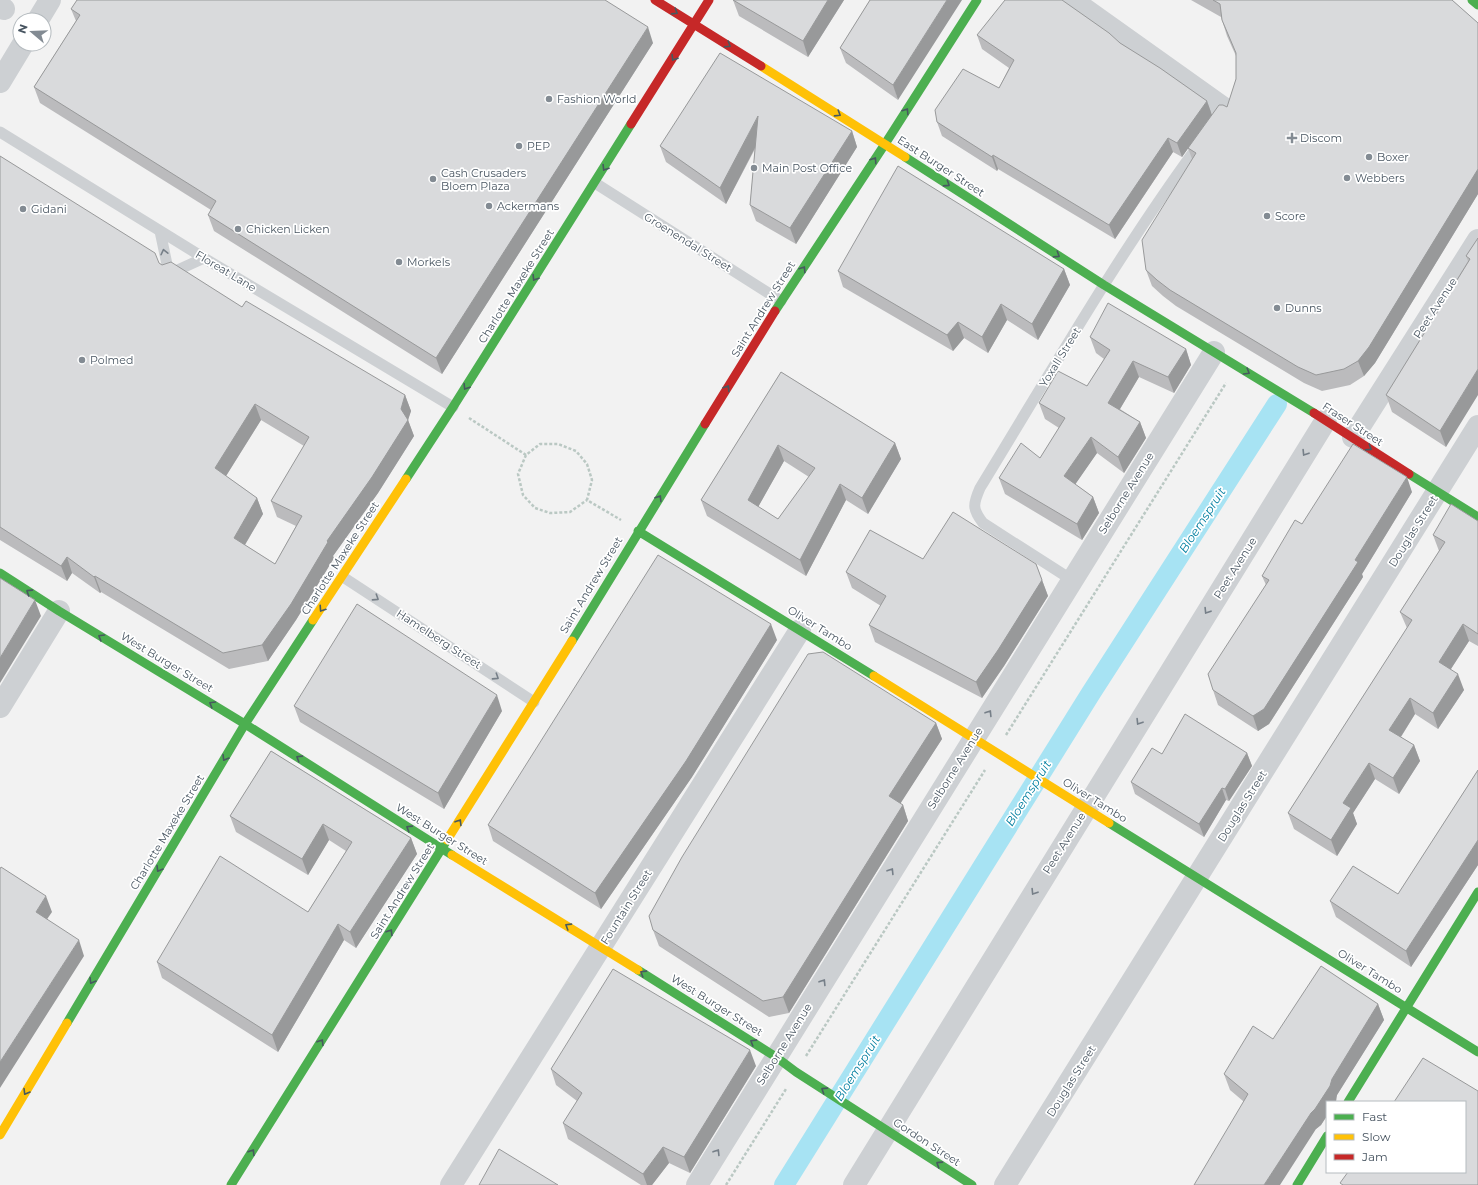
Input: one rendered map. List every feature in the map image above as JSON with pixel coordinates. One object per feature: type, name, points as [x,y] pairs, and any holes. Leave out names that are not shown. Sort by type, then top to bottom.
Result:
[{"type":"street","points":[[43,12],[50,0]]},
{"type":"street","name":"East Burger Street","points":[[655,0],[885,144],[1104,285],[1214,352]]},
{"type":"street","name":"Charlotte Maxeke Street","points":[[0,1135],[245,724],[343,577],[453,407],[709,0]]},
{"type":"street","name":"Saint Andrew Street","points":[[231,1185],[534,702],[781,301],[885,144],[977,0]]},
{"type":"street","points":[[1072,0],[1223,112]]},
{"type":"street","points":[[1472,0],[1478,5]]},
{"type":"street","points":[[0,82],[18,52]]},
{"type":"street","name":"Peet Avenue","points":[[1353,437],[1478,240]]},
{"type":"street","name":"Fraser Street","points":[[1214,352],[1326,420],[1478,517]]},
{"type":"street","name":"Selborne Avenue","points":[[697,1185],[1214,352]]},
{"type":"street","name":"Peet Avenue","points":[[854,1185],[1078,804],[1326,420]]},
{"type":"street","name":"Douglas Street","points":[[1006,1185],[1478,426]]},
{"type":"street","name":"Oliver Tambo","points":[[638,531],[800,630],[1478,1052]]},
{"type":"street","name":"West Burger Street","points":[[0,573],[59,611],[245,724],[442,849],[601,947],[776,1057],[796,1072],[869,1118]]},
{"type":"street","points":[[0,707],[59,611]]},
{"type":"street","name":"Fountain Street","points":[[451,1185],[800,630]]},
{"type":"street","points":[[1349,1101],[1478,892]]},
{"type":"street","name":"Gordon Street","points":[[869,1118],[972,1185]]},
{"type":"street","points":[[1297,1185],[1326,1138]]},
{"type":"lane","name":"Floreat Lane","points":[[0,132],[204,258],[453,407]]},
{"type":"lane","name":"Yoxall Street","points":[[1072,580],[982,523],[975,513],[974,502],[980,488],[1104,285],[1149,215],[1207,133]]},
{"type":"lane","name":"Groenendal Street","points":[[595,183],[781,301]]},
{"type":"lane","points":[[160,231],[169,274],[204,258]]},
{"type":"lane","name":"Hamelberg Street","points":[[343,577],[534,702]]},
{"type":"path","points":[[726,1185],[1236,366]]},
{"type":"path","points":[[453,407],[526,454]]},
{"type":"path","points":[[540,444],[558,444],[576,452],[587,464],[592,480],[587,500],[570,512],[550,513],[535,508],[523,494],[518,474],[526,454],[540,444]]},
{"type":"path","points":[[587,500],[638,531]]},
{"type":"building","points":[[77,0],[605,0],[648,27],[436,358],[208,215],[216,201],[34,87],[80,15],[71,9]]},
{"type":"building","points":[[733,0],[828,0],[803,41]]},
{"type":"building","points":[[870,0],[947,0],[893,85],[840,48]]},
{"type":"building","points":[[1005,0],[1062,0],[1109,33],[1120,43],[1160,68],[1207,101],[1177,143],[1168,138],[1109,225],[993,155],[992,157],[937,122],[935,110],[963,69],[999,88],[1014,60],[977,35]]},
{"type":"building","points":[[1213,0],[1452,0],[1478,23],[1478,169],[1369,347],[1358,361],[1344,369],[1316,375],[1298,367],[1170,290],[1146,270],[1142,240],[1196,153],[1188,148],[1219,105],[1227,107],[1236,79],[1236,53],[1222,20],[1220,4]]},
{"type":"building","points":[[720,53],[852,131],[790,228],[750,205],[758,116],[720,188],[660,146]]},
{"type":"building","points":[[0,156],[155,253],[159,263],[162,265],[171,262],[242,307],[246,301],[405,395],[401,409],[408,420],[372,477],[327,541],[328,542],[291,604],[262,645],[223,653],[95,576],[94,577],[67,557],[61,566],[0,527]],"holes":[[[255,404],[309,437],[271,501],[302,516],[275,564],[234,538],[257,498],[215,468]]]},
{"type":"building","points":[[898,166],[1064,269],[1032,324],[1001,304],[982,337],[958,322],[947,335],[838,271]]},
{"type":"building","points":[[1478,238],[1478,369],[1440,431],[1386,395],[1470,259],[1466,256]]},
{"type":"building","points":[[1108,303],[1186,349],[1168,377],[1133,361],[1108,403],[1140,422],[1118,457],[1091,437],[1064,476],[1093,497],[1077,524],[999,478],[1021,443],[1040,458],[1065,418],[1039,403],[1058,371],[1087,386],[1110,350],[1090,337]]},
{"type":"building","points":[[781,372],[895,443],[862,498],[840,484],[800,560],[701,500]],"holes":[[[778,445],[815,468],[778,519],[748,500]]]},
{"type":"building","points":[[1353,444],[1407,477],[1355,560],[1358,562],[1264,709],[1253,716],[1213,690],[1208,674],[1269,580],[1262,576],[1295,520],[1302,524]]},
{"type":"building","points":[[1451,504],[1478,521],[1478,634],[1463,624],[1439,662],[1458,674],[1433,713],[1410,698],[1389,730],[1414,745],[1393,778],[1369,763],[1343,803],[1351,808],[1331,840],[1288,813],[1412,620],[1400,612],[1445,542],[1433,535]]},
{"type":"building","points":[[953,512],[1036,564],[1042,580],[976,682],[869,625],[886,596],[846,572],[870,530],[923,559]]},
{"type":"building","points":[[658,555],[771,624],[686,761],[595,893],[488,825]]},
{"type":"building","points":[[0,578],[35,600],[0,658]]},
{"type":"building","points":[[357,604],[497,695],[438,793],[294,706]]},
{"type":"building","points":[[823,652],[936,723],[889,796],[903,805],[783,997],[763,1001],[653,930],[649,916],[682,857],[808,654]]},
{"type":"building","points":[[1185,714],[1247,753],[1225,789],[1222,788],[1199,824],[1131,782],[1152,748],[1162,754]]},
{"type":"building","points":[[271,751],[411,838],[350,932],[338,924],[272,1035],[157,962],[220,856],[308,912],[352,842],[323,824],[302,859],[230,816]]},
{"type":"building","points":[[1478,770],[1478,840],[1406,951],[1330,901],[1353,866],[1398,894]]},
{"type":"building","points":[[1,867],[46,896],[36,912],[79,940],[0,1062],[0,869]]},
{"type":"building","points":[[1321,966],[1378,1004],[1332,1079],[1330,1086],[1264,1185],[1194,1185],[1248,1094],[1224,1074],[1253,1026],[1273,1039]]},
{"type":"building","points":[[613,969],[750,1050],[684,1157],[663,1147],[643,1174],[563,1123],[582,1093],[551,1069]]},
{"type":"building","points":[[1423,1058],[1478,1091],[1478,1185],[1343,1185],[1340,1183],[1347,1173],[1466,1173],[1466,1101],[1395,1101]]},
{"type":"building","points":[[499,1149],[558,1185],[479,1185]]},
{"type":"waterway","name":"Bloemspruit","points":[[784,1185],[1091,693],[1277,404]]},
{"type":"traffic: fast","points":[[775,311],[885,144],[977,0]]},
{"type":"traffic: fast","points":[[1472,0],[1478,5]]},
{"type":"traffic: fast","points":[[406,479],[631,124]]},
{"type":"traffic: fast","points":[[905,157],[1104,285],[1314,413]]},
{"type":"traffic: fast","points":[[572,641],[705,424]]},
{"type":"traffic: fast","points":[[1409,474],[1478,517]]},
{"type":"traffic: fast","points":[[638,531],[874,676]]},
{"type":"traffic: fast","points":[[0,573],[59,611],[245,724],[452,855]]},
{"type":"traffic: fast","points":[[67,1023],[245,724],[313,620]]},
{"type":"traffic: fast","points":[[1109,823],[1407,1008]]},
{"type":"traffic: fast","points":[[231,1185],[447,840]]},
{"type":"traffic: fast","points":[[1349,1101],[1478,892]]},
{"type":"traffic: fast","points":[[638,970],[776,1057],[796,1072],[972,1185]]},
{"type":"traffic: fast","points":[[1407,1008],[1478,1052]]},
{"type":"traffic: fast","points":[[1297,1185],[1326,1138]]},
{"type":"traffic: slow","points":[[761,66],[905,157]]},
{"type":"traffic: slow","points":[[313,620],[406,479]]},
{"type":"traffic: slow","points":[[447,840],[572,641]]},
{"type":"traffic: slow","points":[[874,676],[1109,823]]},
{"type":"traffic: slow","points":[[452,855],[638,970]]},
{"type":"traffic: slow","points":[[0,1135],[67,1023]]},
{"type":"traffic: jam","points":[[655,0],[761,66]]},
{"type":"traffic: jam","points":[[631,124],[709,0]]},
{"type":"traffic: jam","points":[[705,424],[775,311]]},
{"type":"traffic: jam","points":[[1314,413],[1409,474]]},
{"type":"place","name":"Fashion World","points":[[549,99]]},
{"type":"place","name":"Discom","points":[[1292,138]]},
{"type":"place","name":"PEP","points":[[519,146]]},
{"type":"place","name":"Boxer","points":[[1369,157]]},
{"type":"place","name":"Main Post Office","points":[[754,168]]},
{"type":"place","name":"Webbers","points":[[1347,178]]},
{"type":"place","name":"Cash Crusaders Bloem Plaza","points":[[433,179]]},
{"type":"place","name":"Ackermans","points":[[489,206]]},
{"type":"place","name":"Gidani","points":[[23,209]]},
{"type":"place","name":"Score","points":[[1267,216]]},
{"type":"place","name":"Chicken Licken","points":[[238,229]]},
{"type":"place","name":"Morkels","points":[[399,262]]},
{"type":"place","name":"Dunns","points":[[1277,308]]},
{"type":"place","name":"Polmed","points":[[82,360]]}]
